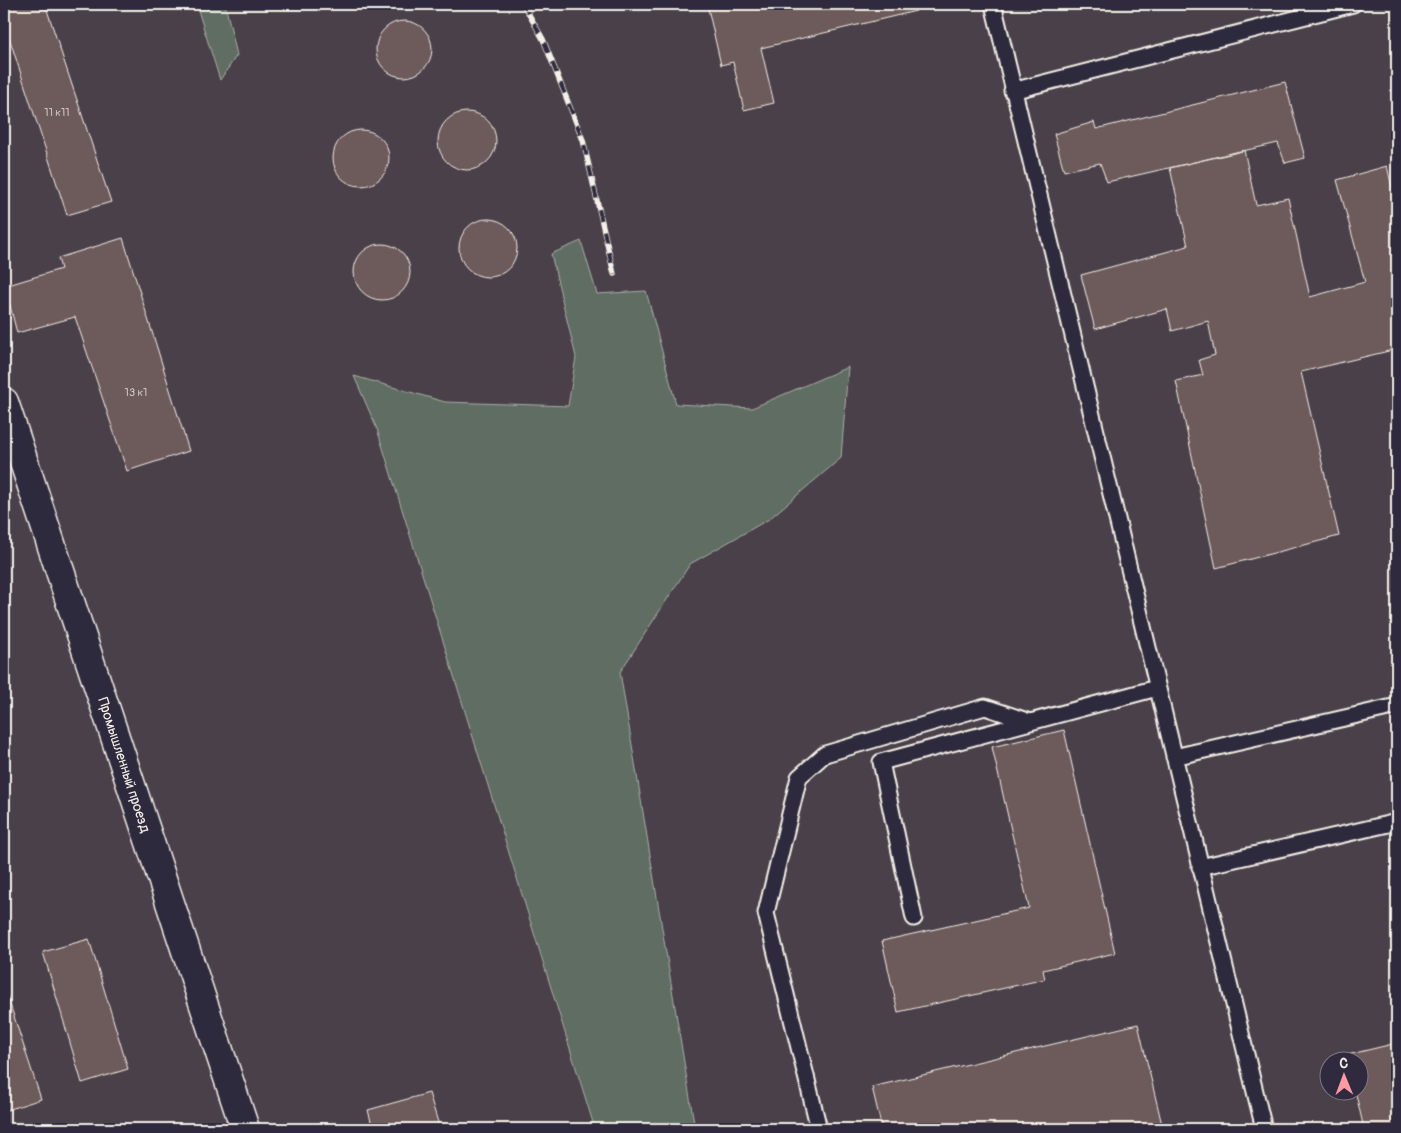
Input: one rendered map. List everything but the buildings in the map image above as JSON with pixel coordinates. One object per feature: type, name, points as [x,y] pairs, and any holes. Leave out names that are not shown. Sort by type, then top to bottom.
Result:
[{"type":"street","name":"Промышленный проезд","points":[[4,402],[245,1129]]},
{"type":"lane","points":[[992,4],[1264,1129]]},
{"type":"lane","points":[[1012,91],[1353,4]]},
{"type":"lane","points":[[914,918],[881,762],[1157,688]]},
{"type":"lane","points":[[1174,757],[1397,706]]},
{"type":"lane","points":[[820,1129],[766,913],[799,777],[825,754],[985,707],[1030,722]]},
{"type":"lane","points":[[1200,867],[1397,822]]},
{"type":"shaded area","points":[[4,4],[1397,4],[1397,1129],[4,1129]]},
{"type":"green space","points":[[196,4],[225,4],[237,55],[220,80]]},
{"type":"green space","points":[[581,241],[597,294],[646,291],[676,404],[752,408],[848,367],[841,458],[769,519],[690,564],[620,672],[695,1129],[595,1129],[377,429],[354,376],[445,402],[568,406],[576,357],[551,254]]},
{"type":"railway","points":[[523,4],[543,39],[583,140],[614,274]]}]
